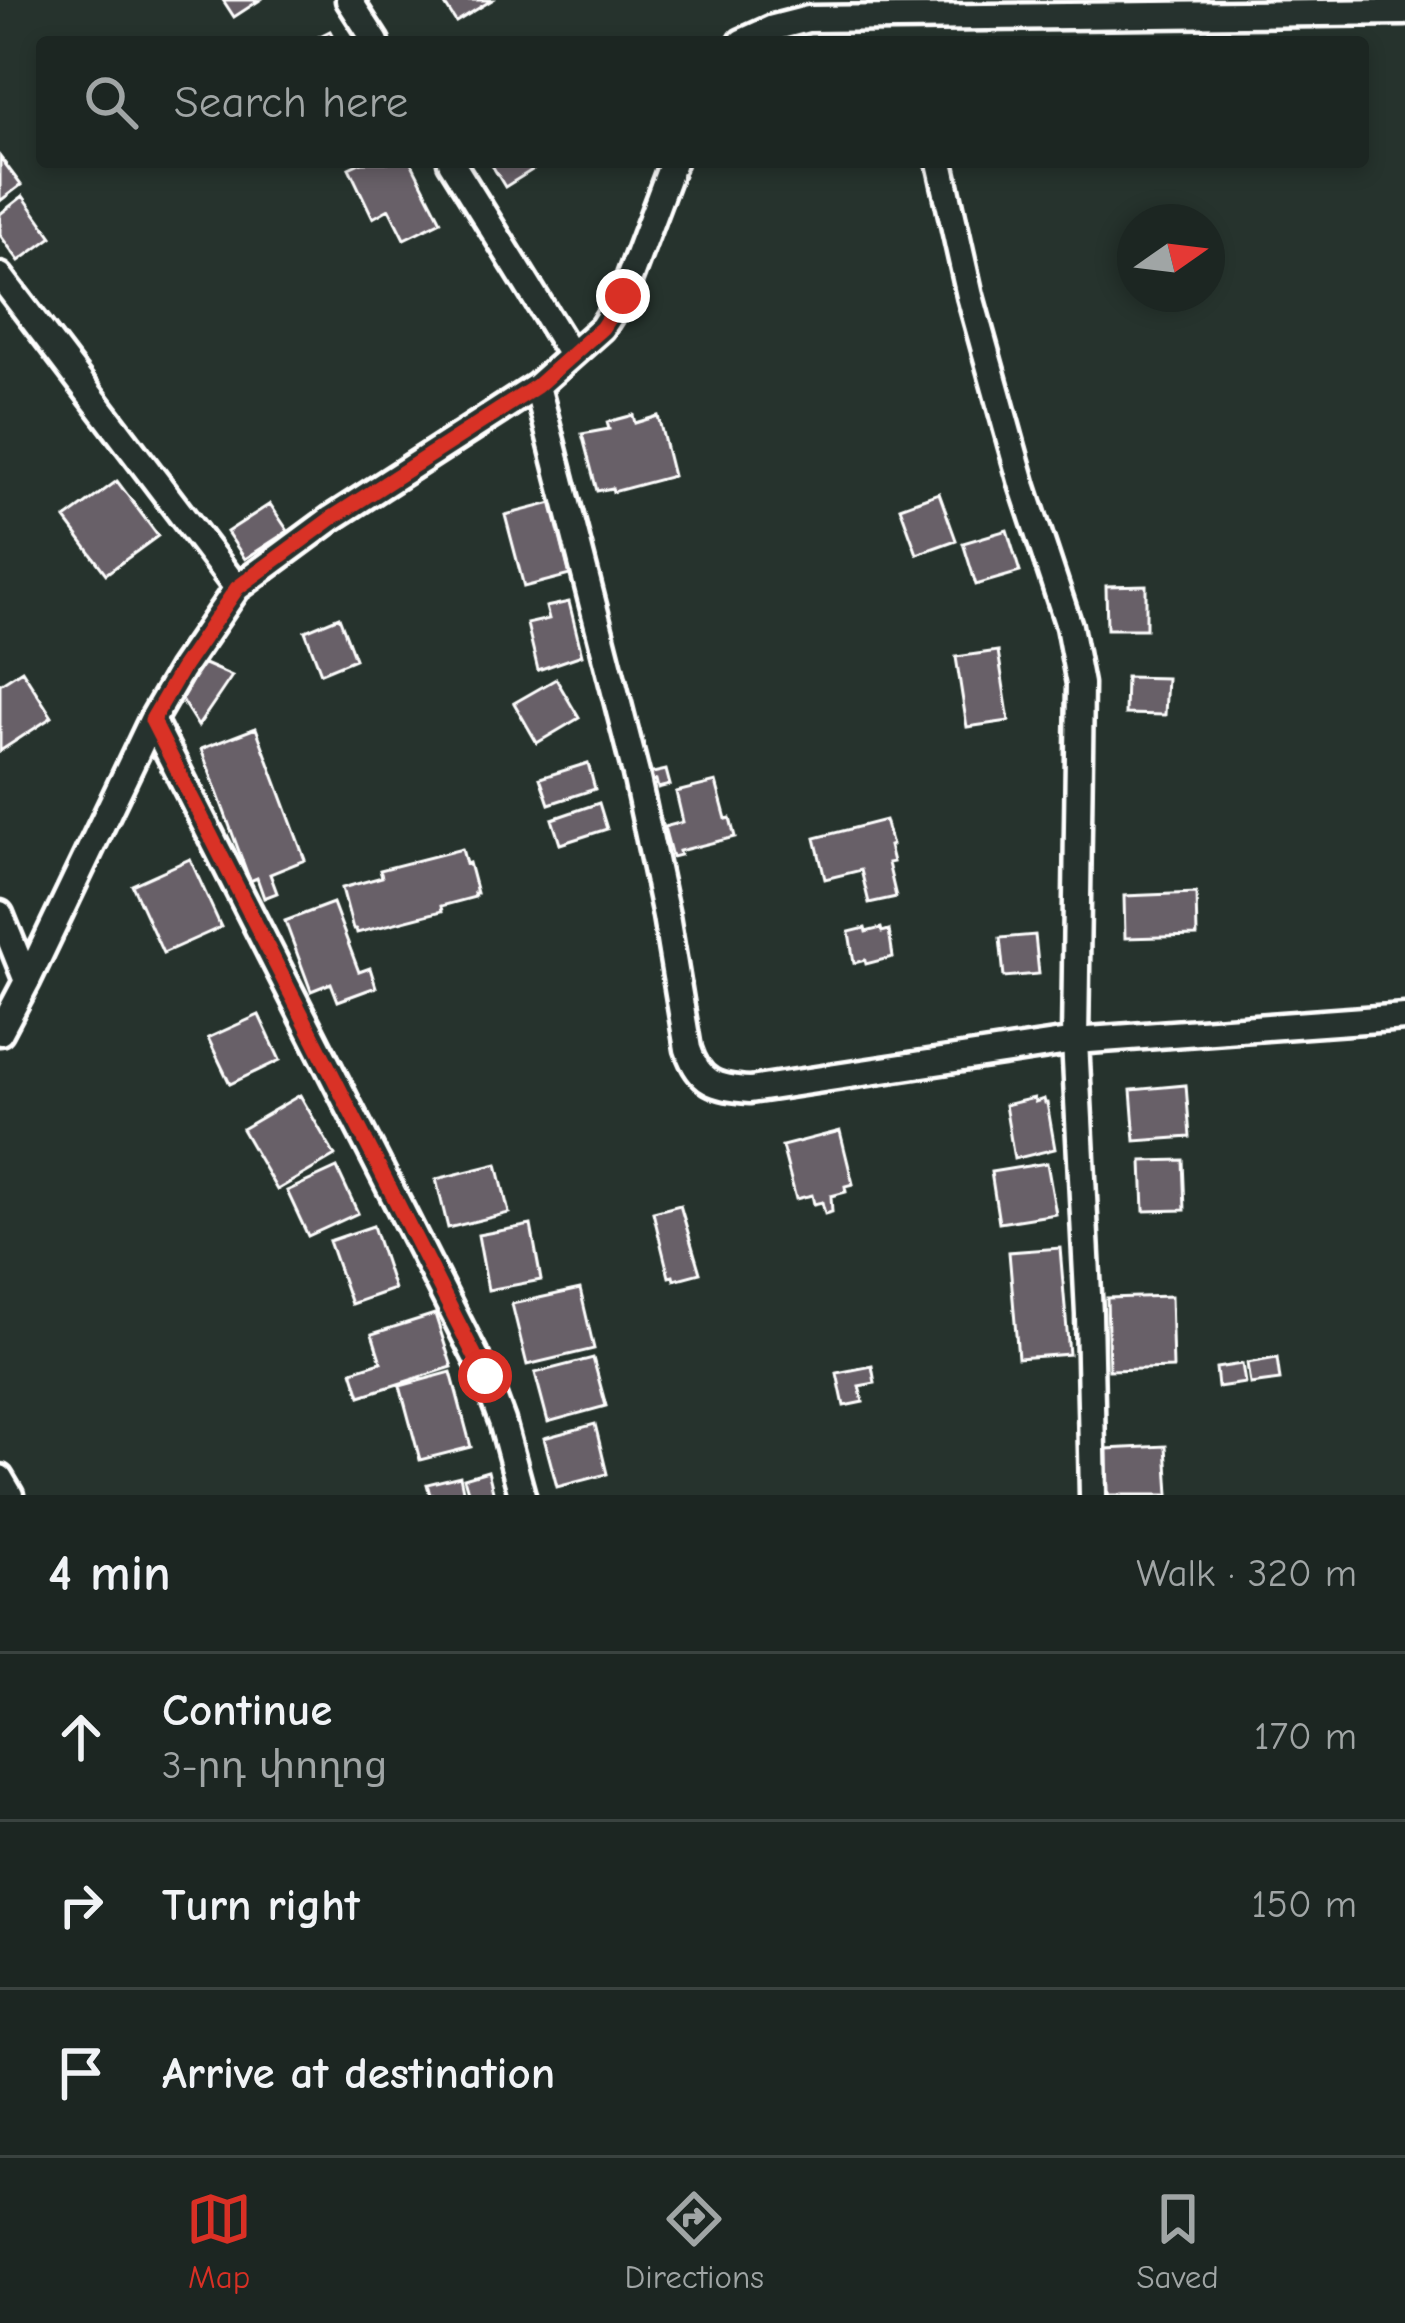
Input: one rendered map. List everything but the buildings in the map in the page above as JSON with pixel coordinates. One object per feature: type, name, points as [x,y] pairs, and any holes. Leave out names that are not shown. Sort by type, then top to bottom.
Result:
[{"type":"street","points":[[350,0],[372,36]]},
{"type":"street","points":[[755,36],[808,19],[910,29],[1405,12]]},
{"type":"street","points":[[455,168],[571,355]]},
{"type":"street","points":[[0,1032],[152,720],[237,588],[316,529],[537,386],[602,328],[623,296],[671,168]]},
{"type":"street","points":[[941,168],[1022,487],[1070,626],[1080,684],[1075,1041],[1094,1495]]},
{"type":"street","points":[[0,276],[237,588]]},
{"type":"street","points":[[537,386],[636,774],[667,916],[688,1049],[702,1077],[750,1090],[1075,1041],[1405,1017]]},
{"type":"street","points":[[152,720],[485,1376],[522,1495]]},
{"type":"street","points":[[0,914],[27,981]]},
{"type":"street","points":[[0,1478],[10,1495]]},
{"type":"route","points":[[485,1376],[152,720],[237,588],[332,518],[537,386],[602,328],[623,296]]}]
